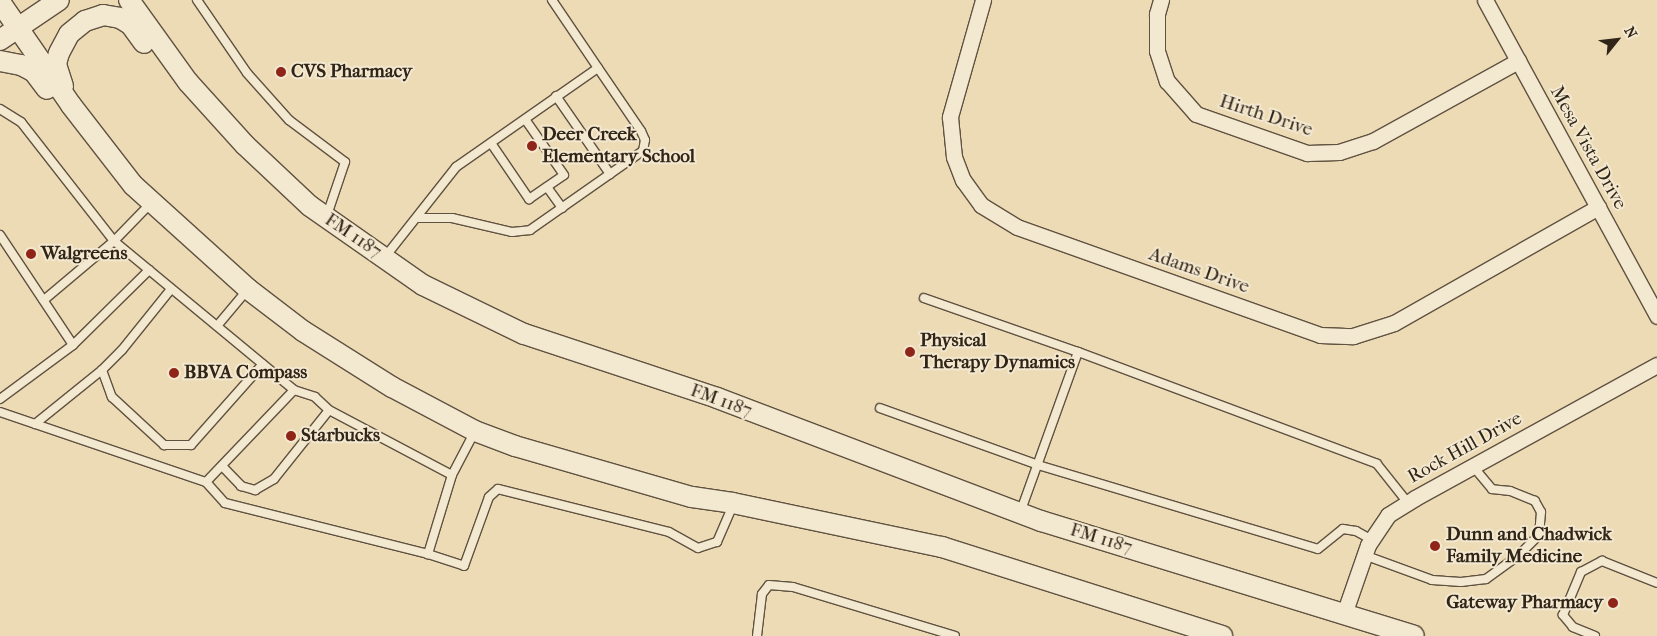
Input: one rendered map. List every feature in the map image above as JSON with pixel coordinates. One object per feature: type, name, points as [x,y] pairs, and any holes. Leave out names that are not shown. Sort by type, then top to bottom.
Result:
[{"type":"main road","points":[[0,40],[59,0]]},
{"type":"main road","name":"FM 1187","points":[[129,0],[163,48],[214,112],[245,146],[310,206],[423,285],[524,334],[717,398],[1020,513],[1414,636]]},
{"type":"main road","points":[[148,0],[164,33],[163,48]]},
{"type":"main road","points":[[0,2],[71,105],[133,185],[248,289],[311,336],[392,387],[475,431],[515,446],[683,494],[942,546],[1222,636]]},
{"type":"main road","points":[[71,105],[56,64],[64,43],[76,28],[94,17],[112,16],[120,18],[131,25],[201,117],[247,165],[314,222],[331,222]]},
{"type":"main road","points":[[0,61],[21,64],[34,72],[118,179],[133,185]]},
{"type":"street","name":"Adams Drive","points":[[983,0],[950,116],[954,157],[963,180],[981,205],[1017,228],[1320,335],[1353,336],[1394,323],[1598,207]]},
{"type":"street","name":"Hirth Drive","points":[[1161,0],[1157,14],[1157,51],[1167,81],[1196,114],[1307,152],[1339,152],[1373,141],[1518,61]]},
{"type":"street","name":"Mesa Vista Drive","points":[[1485,0],[1657,316]]},
{"type":"street","name":"Rock Hill Drive","points":[[1344,614],[1364,555],[1388,515],[1408,502],[1657,365]]},
{"type":"lane","points":[[197,0],[247,73],[289,120],[345,162],[331,222]]},
{"type":"lane","points":[[416,218],[452,218],[512,232],[530,230],[643,151],[645,140],[641,131],[552,0]]},
{"type":"lane","points":[[385,257],[456,167],[598,68]]},
{"type":"lane","points":[[556,96],[610,174]]},
{"type":"lane","points":[[0,109],[21,122],[114,241],[294,390],[315,397],[329,410],[452,475]]},
{"type":"lane","points":[[491,143],[529,199],[564,175],[525,119]]},
{"type":"lane","points":[[547,187],[562,208]]},
{"type":"lane","points":[[44,300],[114,241],[152,201]]},
{"type":"lane","points":[[0,235],[73,345]]},
{"type":"lane","points":[[0,399],[73,345],[149,270]]},
{"type":"lane","points":[[35,424],[102,370],[122,350],[171,289]]},
{"type":"lane","points":[[217,326],[248,289]]},
{"type":"lane","points":[[924,298],[1078,352],[1377,464],[1408,502]]},
{"type":"lane","points":[[1020,513],[1078,352]]},
{"type":"lane","points":[[102,370],[112,397],[164,446],[191,445],[263,364]]},
{"type":"lane","points":[[206,482],[294,390]]},
{"type":"lane","points":[[880,408],[1038,464],[1318,549],[1344,529],[1356,531],[1372,540]]},
{"type":"lane","points":[[222,466],[241,486],[255,490],[274,479],[329,410]]},
{"type":"lane","points":[[0,412],[206,482],[224,503],[428,554],[464,566],[489,497],[498,489],[669,532],[698,548],[717,542],[733,503]]},
{"type":"lane","points":[[428,554],[452,475],[475,431]]},
{"type":"lane","points":[[1364,555],[1432,580],[1461,582],[1486,579],[1519,555],[1539,535],[1541,512],[1535,501],[1510,491],[1492,488],[1473,466]]},
{"type":"lane","points":[[1595,636],[1573,627],[1563,615],[1581,572],[1602,561],[1657,583]]},
{"type":"lane","points":[[757,636],[762,594],[769,585],[793,587],[955,636]]},
{"type":"place","name":"CVS Pharmacy","points":[[281,72]]},
{"type":"place","name":"Deer Creek Elementary School","points":[[532,146]]},
{"type":"place","name":"Walgreens","points":[[31,254]]},
{"type":"place","name":"Physical Therapy Dynamics","points":[[910,352]]},
{"type":"place","name":"BBVA Compass","points":[[174,373]]},
{"type":"place","name":"Starbucks","points":[[291,436]]},
{"type":"place","name":"Dunn and Chadwick Family Medicine","points":[[1435,546]]},
{"type":"place","name":"Gateway Pharmacy","points":[[1613,603]]}]
